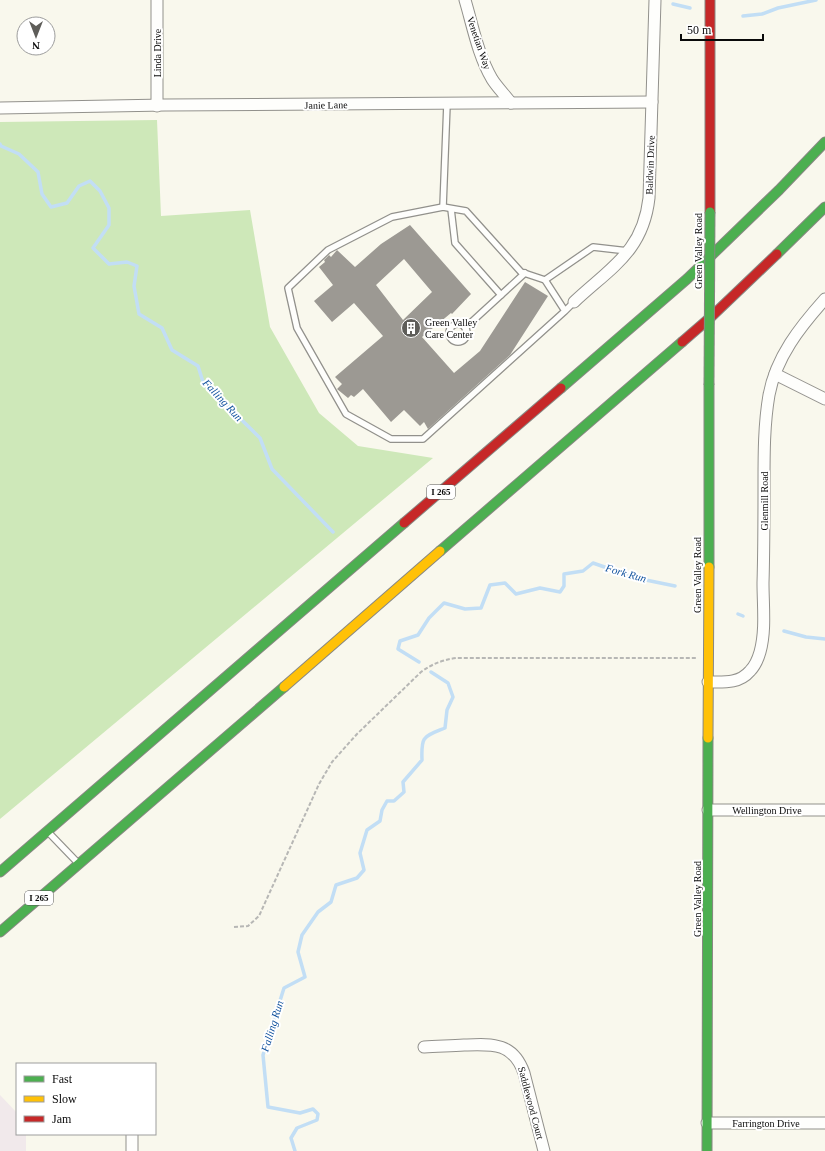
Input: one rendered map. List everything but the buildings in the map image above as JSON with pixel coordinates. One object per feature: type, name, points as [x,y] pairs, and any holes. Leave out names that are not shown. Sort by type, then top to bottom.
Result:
[{"type":"main road","name":"Green Valley Road","points":[[707,1151],[710,0]]},
{"type":"main road","name":"I 265","points":[[0,872],[687,279],[779,190],[825,142]]},
{"type":"main road","name":"I 265","points":[[0,932],[712,316],[744,283],[779,252],[825,207]]},
{"type":"street","name":"Linda Drive","points":[[157,0],[157,106]]},
{"type":"street","name":"Venetian Way","points":[[465,0],[484,63],[493,80],[511,103]]},
{"type":"street","name":"Baldwin Drive","points":[[574,302],[617,264],[629,251],[640,233],[647,210],[655,0]]},
{"type":"street","name":"Janie Lane","points":[[0,108],[652,102]]},
{"type":"street","name":"Glenmill Road","points":[[708,682],[729,682],[742,678],[750,672],[756,663],[760,652],[763,623],[764,457],[769,394],[775,374],[787,349],[805,322],[825,300]]},
{"type":"street","points":[[775,374],[825,399]]},
{"type":"street","name":"Wellington Drive","points":[[708,810],[825,810]]},
{"type":"street","name":"Saddlewood Court","points":[[424,1047],[490,1044],[506,1049],[515,1055],[521,1063],[544,1151]]},
{"type":"street","name":"Farrington Drive","points":[[707,1123],[825,1123]]},
{"type":"street","points":[[132,1135],[132,1151]]},
{"type":"lane","points":[[443,207],[447,104]]},
{"type":"lane","points":[[565,311],[545,280],[521,272],[466,211],[443,207],[392,217],[328,250],[288,288],[297,328],[346,414],[391,439],[423,439],[565,311],[574,302]]},
{"type":"lane","points":[[451,208],[456,242],[501,295]]},
{"type":"lane","points":[[545,280],[593,247],[629,251]]},
{"type":"lane","points":[[465,328],[525,273]]},
{"type":"lane","points":[[47,831],[79,864]]},
{"type":"path","points":[[234,927],[248,926],[259,916],[319,784],[332,762],[357,734],[421,672],[431,665],[441,660],[456,658],[708,658]]},
{"type":"shaded area","points":[[0,1095],[16,1112],[16,1135],[26,1135],[26,1151],[0,1151]]},
{"type":"green space","points":[[157,120],[161,216],[250,210],[270,327],[319,413],[358,446],[433,458],[0,819],[0,122]]},
{"type":"waterway","points":[[743,16],[762,14],[778,8],[816,0]]},
{"type":"waterway","points":[[673,4],[690,8]]},
{"type":"waterway","name":"Falling Run","points":[[0,144],[1,146],[19,154],[38,172],[42,194],[51,207],[67,203],[79,186],[90,181],[100,191],[109,208],[109,225],[93,248],[109,264],[127,262],[137,266],[134,286],[139,314],[162,328],[172,350],[198,366],[203,382],[260,438],[272,469],[333,532]]},
{"type":"waterway","name":"Fork Run","points":[[419,662],[398,649],[400,641],[418,635],[429,618],[444,603],[465,609],[481,608],[490,585],[505,583],[516,594],[540,588],[560,592],[564,586],[564,574],[583,571],[593,563],[636,578],[675,586]]},
{"type":"waterway","name":"Fork Run","points":[[738,614],[743,616]]},
{"type":"waterway","name":"Fork Run","points":[[784,631],[806,637],[825,639]]},
{"type":"waterway","name":"Falling Run","points":[[295,1151],[291,1138],[297,1128],[317,1120],[318,1114],[313,1109],[300,1113],[268,1107],[263,1055],[284,988],[305,977],[298,952],[302,935],[318,912],[331,902],[336,885],[357,878],[364,870],[360,853],[367,830],[380,821],[382,810],[387,801],[394,801],[404,792],[403,782],[422,760],[422,746],[425,738],[432,733],[445,728],[447,710],[453,697],[448,683],[431,672]]},
{"type":"traffic: fast","points":[[561,388],[687,279],[779,190],[825,142]]},
{"type":"traffic: fast","points":[[777,254],[825,207]]},
{"type":"traffic: fast","points":[[709,385],[710,212]]},
{"type":"traffic: fast","points":[[440,551],[682,342]]},
{"type":"traffic: fast","points":[[709,385],[709,567]]},
{"type":"traffic: fast","points":[[0,872],[404,523]]},
{"type":"traffic: fast","points":[[0,932],[284,687]]},
{"type":"traffic: fast","points":[[707,1151],[708,738]]},
{"type":"traffic: slow","points":[[284,687],[440,551]]},
{"type":"traffic: slow","points":[[708,738],[709,567]]},
{"type":"traffic: jam","points":[[710,0],[710,212]]},
{"type":"traffic: jam","points":[[682,342],[712,316],[777,254]]},
{"type":"traffic: jam","points":[[404,523],[561,388]]},
{"type":"place","name":"Green Valley Care Center","points":[[411,328]]}]
